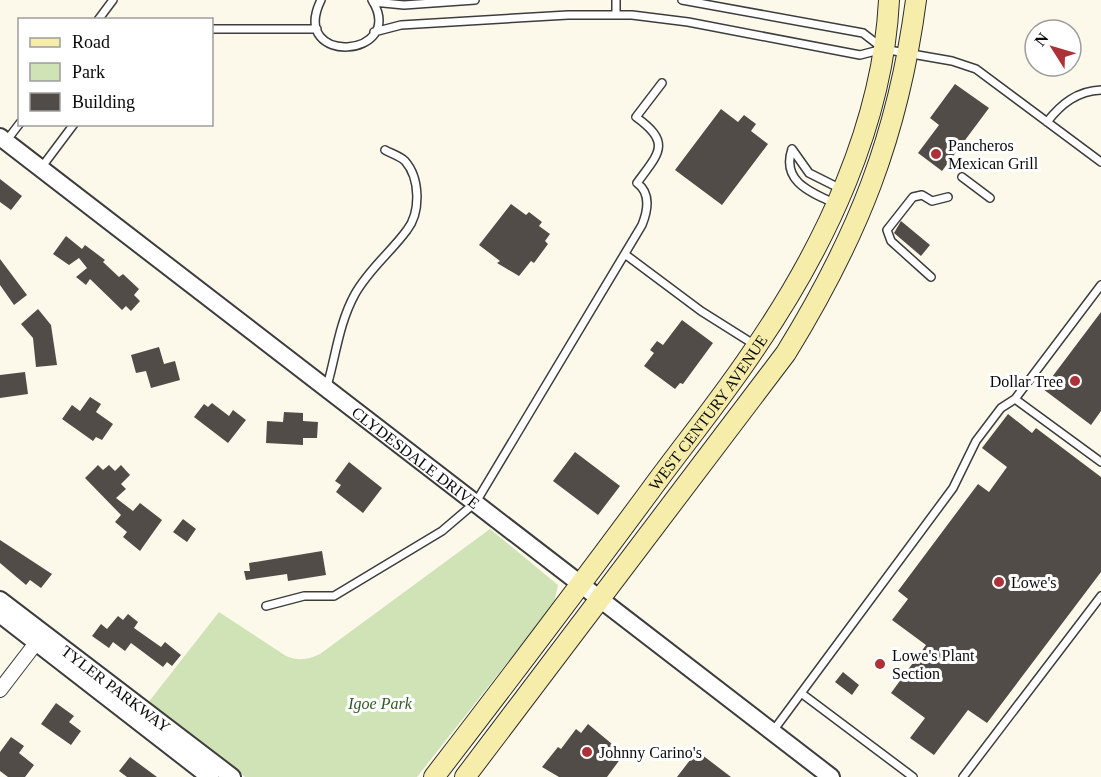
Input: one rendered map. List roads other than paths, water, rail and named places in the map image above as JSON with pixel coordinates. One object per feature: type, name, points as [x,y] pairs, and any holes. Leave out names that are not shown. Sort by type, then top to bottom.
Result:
[{"type":"main road","name":"WEST CENTURY AVENUE","points":[[434,777],[757,347],[803,270],[840,197],[867,120],[883,49],[889,0]]},
{"type":"main road","name":"WEST CENTURY AVENUE","points":[[465,777],[602,599],[786,352],[824,289],[854,230],[877,172],[895,115],[909,53],[916,0]]},
{"type":"street","name":"CLYDESDALE DRIVE","points":[[3,139],[831,777]]},
{"type":"street","name":"TYLER PARKWAY","points":[[0,600],[232,777]]},
{"type":"street","name":"TYLER PARKWAY","points":[[0,615],[210,777]]},
{"type":"street","points":[[0,690],[36,643]]},
{"type":"lane","points":[[100,18],[113,0]]},
{"type":"lane","points":[[321,0],[315,19],[317,29],[330,45],[350,49],[368,40],[374,32],[377,12],[373,1],[404,5],[475,0]]},
{"type":"lane","points":[[616,0],[616,15]]},
{"type":"lane","points":[[682,0],[863,33],[883,49]]},
{"type":"lane","points":[[374,32],[401,25],[616,15],[688,22],[860,55],[883,49],[909,53],[968,64],[1101,162]]},
{"type":"lane","points":[[213,29],[317,29]]},
{"type":"lane","points":[[266,606],[304,596],[334,596],[442,531],[476,502],[640,231],[646,212],[646,193],[637,183],[660,148],[655,132],[636,117],[662,83]]},
{"type":"lane","points":[[1047,122],[1068,100],[1086,92],[1101,90]]},
{"type":"lane","points":[[3,139],[18,125]]},
{"type":"lane","points":[[41,168],[72,126]]},
{"type":"lane","points":[[792,149],[808,173],[840,197],[809,192],[798,183],[790,171],[792,149]]},
{"type":"lane","points":[[327,387],[340,327],[355,294],[372,268],[409,228],[418,202],[414,179],[404,160],[385,150]]},
{"type":"lane","points":[[962,177],[990,198]]},
{"type":"lane","points":[[931,277],[891,241],[887,230],[913,197],[922,195],[936,201],[948,197]]},
{"type":"lane","points":[[626,255],[701,311],[757,347]]},
{"type":"lane","points":[[773,732],[952,488],[976,441],[1001,408],[1015,399],[1101,285]]},
{"type":"lane","points":[[1015,399],[1101,462]]},
{"type":"lane","points":[[963,777],[1101,596]]},
{"type":"lane","points":[[801,693],[913,777]]},
{"type":"place","name":"Pancheros Mexican Grill","points":[[936,154]]},
{"type":"place","name":"Dollar Tree","points":[[1075,381]]},
{"type":"place","name":"Lowe's","points":[[999,582]]},
{"type":"place","name":"Lowe's Plant Section","points":[[880,664]]},
{"type":"place","name":"Johnny Carino's","points":[[587,752]]},
{"type":"park label","name":"Igoe Park","points":[[380,703]]}]
